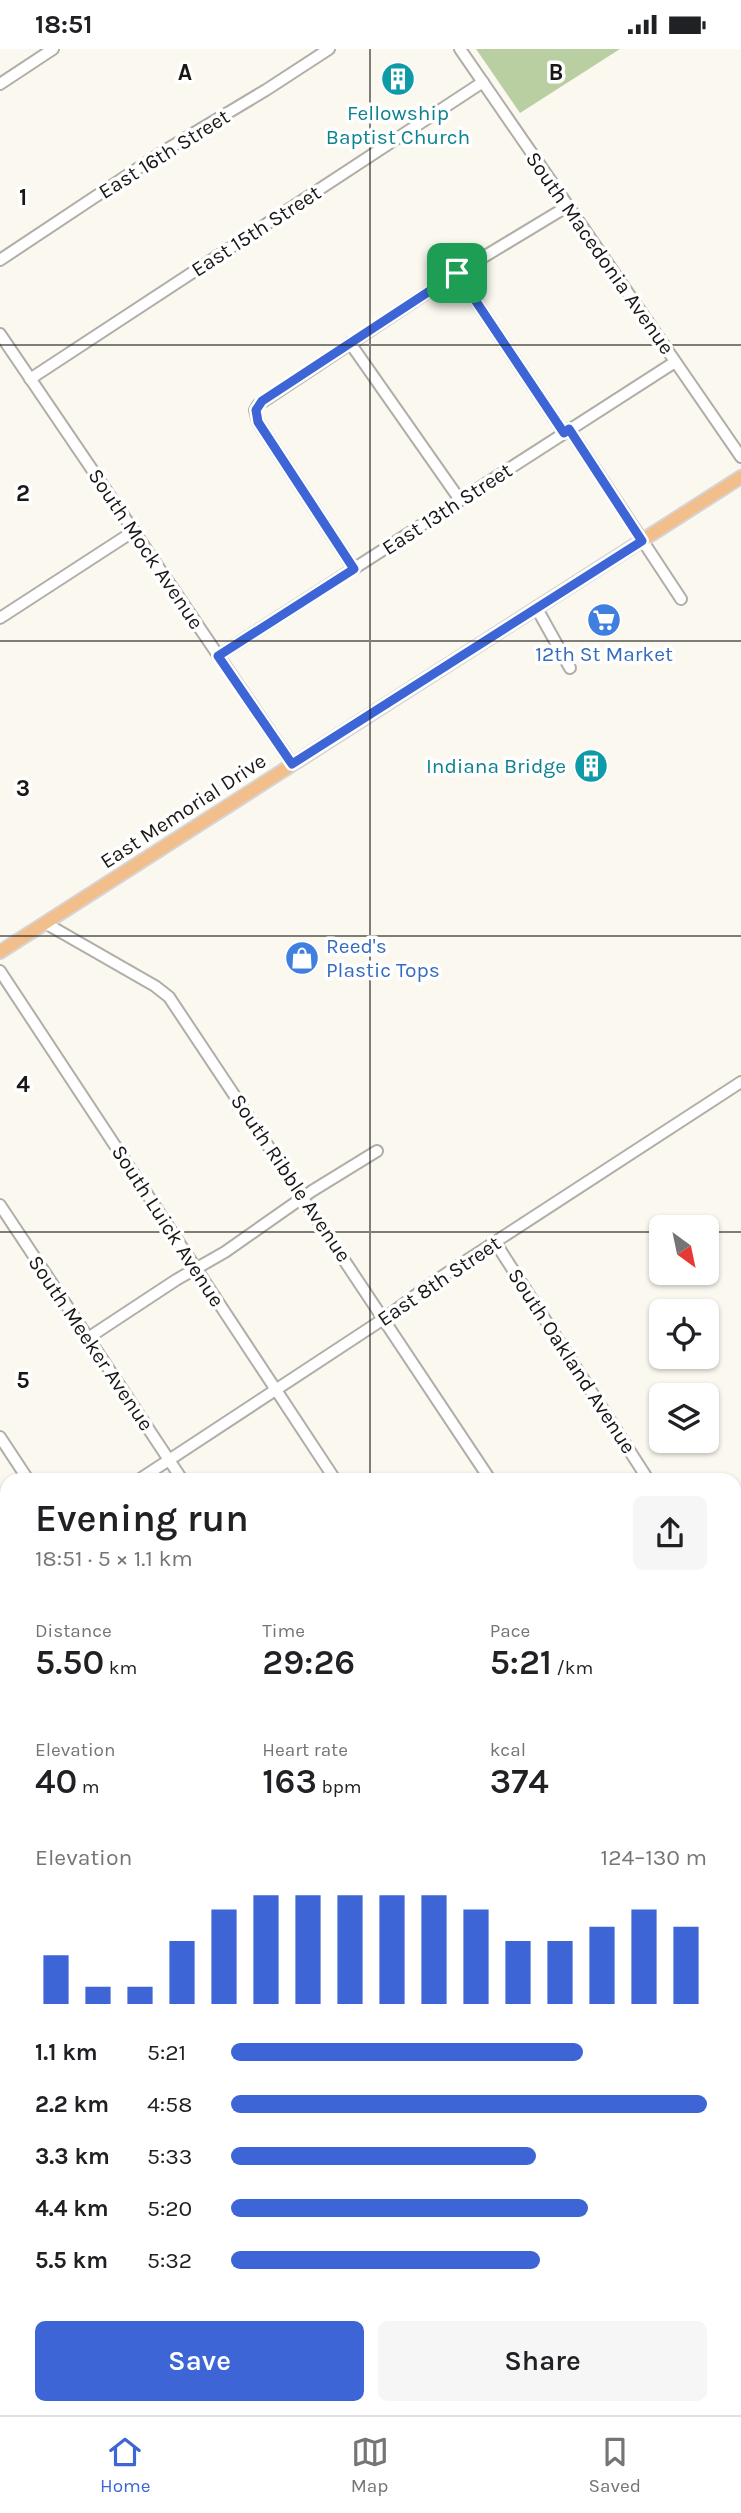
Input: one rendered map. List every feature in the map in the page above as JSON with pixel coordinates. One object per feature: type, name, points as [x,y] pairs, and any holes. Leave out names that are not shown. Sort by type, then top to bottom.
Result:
[{"type":"main road","name":"East Memorial Drive","points":[[0,953],[741,477]]},
{"type":"street","points":[[0,84],[54,49]]},
{"type":"street","name":"East 16th Street","points":[[0,260],[164,151],[329,49]]},
{"type":"street","name":"South Macedonia Avenue","points":[[460,49],[741,457]]},
{"type":"street","name":"East 15th Street","points":[[30,379],[482,82]]},
{"type":"street","points":[[354,569],[258,422],[256,410],[262,401],[457,273],[568,207]]},
{"type":"street","points":[[457,273],[681,599]]},
{"type":"street","name":"South Mock Avenue","points":[[0,334],[292,764]]},
{"type":"street","points":[[350,343],[460,500]]},
{"type":"street","name":"East 13th Street","points":[[218,656],[675,362]]},
{"type":"street","points":[[1,617],[134,531]]},
{"type":"street","points":[[537,607],[570,668]]},
{"type":"street","name":"South Ribble Avenue","points":[[45,923],[155,986],[169,997],[486,1473]]},
{"type":"street","name":"South Luick Avenue","points":[[0,971],[330,1473]]},
{"type":"street","name":"East 8th Street","points":[[148,1473],[385,1318],[435,1281],[741,1082]]},
{"type":"street","points":[[88,1338],[176,1280],[197,1270],[377,1151]]},
{"type":"street","name":"South Meeker Avenue","points":[[0,1205],[178,1473]]},
{"type":"street","name":"South Oakland Avenue","points":[[495,1242],[644,1473]]},
{"type":"street","points":[[0,1437],[24,1473]]},
{"type":"green space","points":[[476,49],[620,49],[520,113]]},
{"type":"place","name":"Fellowship Baptist Church","points":[[398,79]]},
{"type":"place","name":"12th St Market","points":[[604,620]]},
{"type":"place","name":"Indiana Bridge","points":[[591,766]]},
{"type":"place","name":"Reed's Plastic Tops","points":[[302,958]]},
{"type":"route","points":[[457,273],[564,433],[569,429],[642,541],[292,764],[218,656],[354,569],[258,422],[256,410],[262,401],[457,273]]}]
